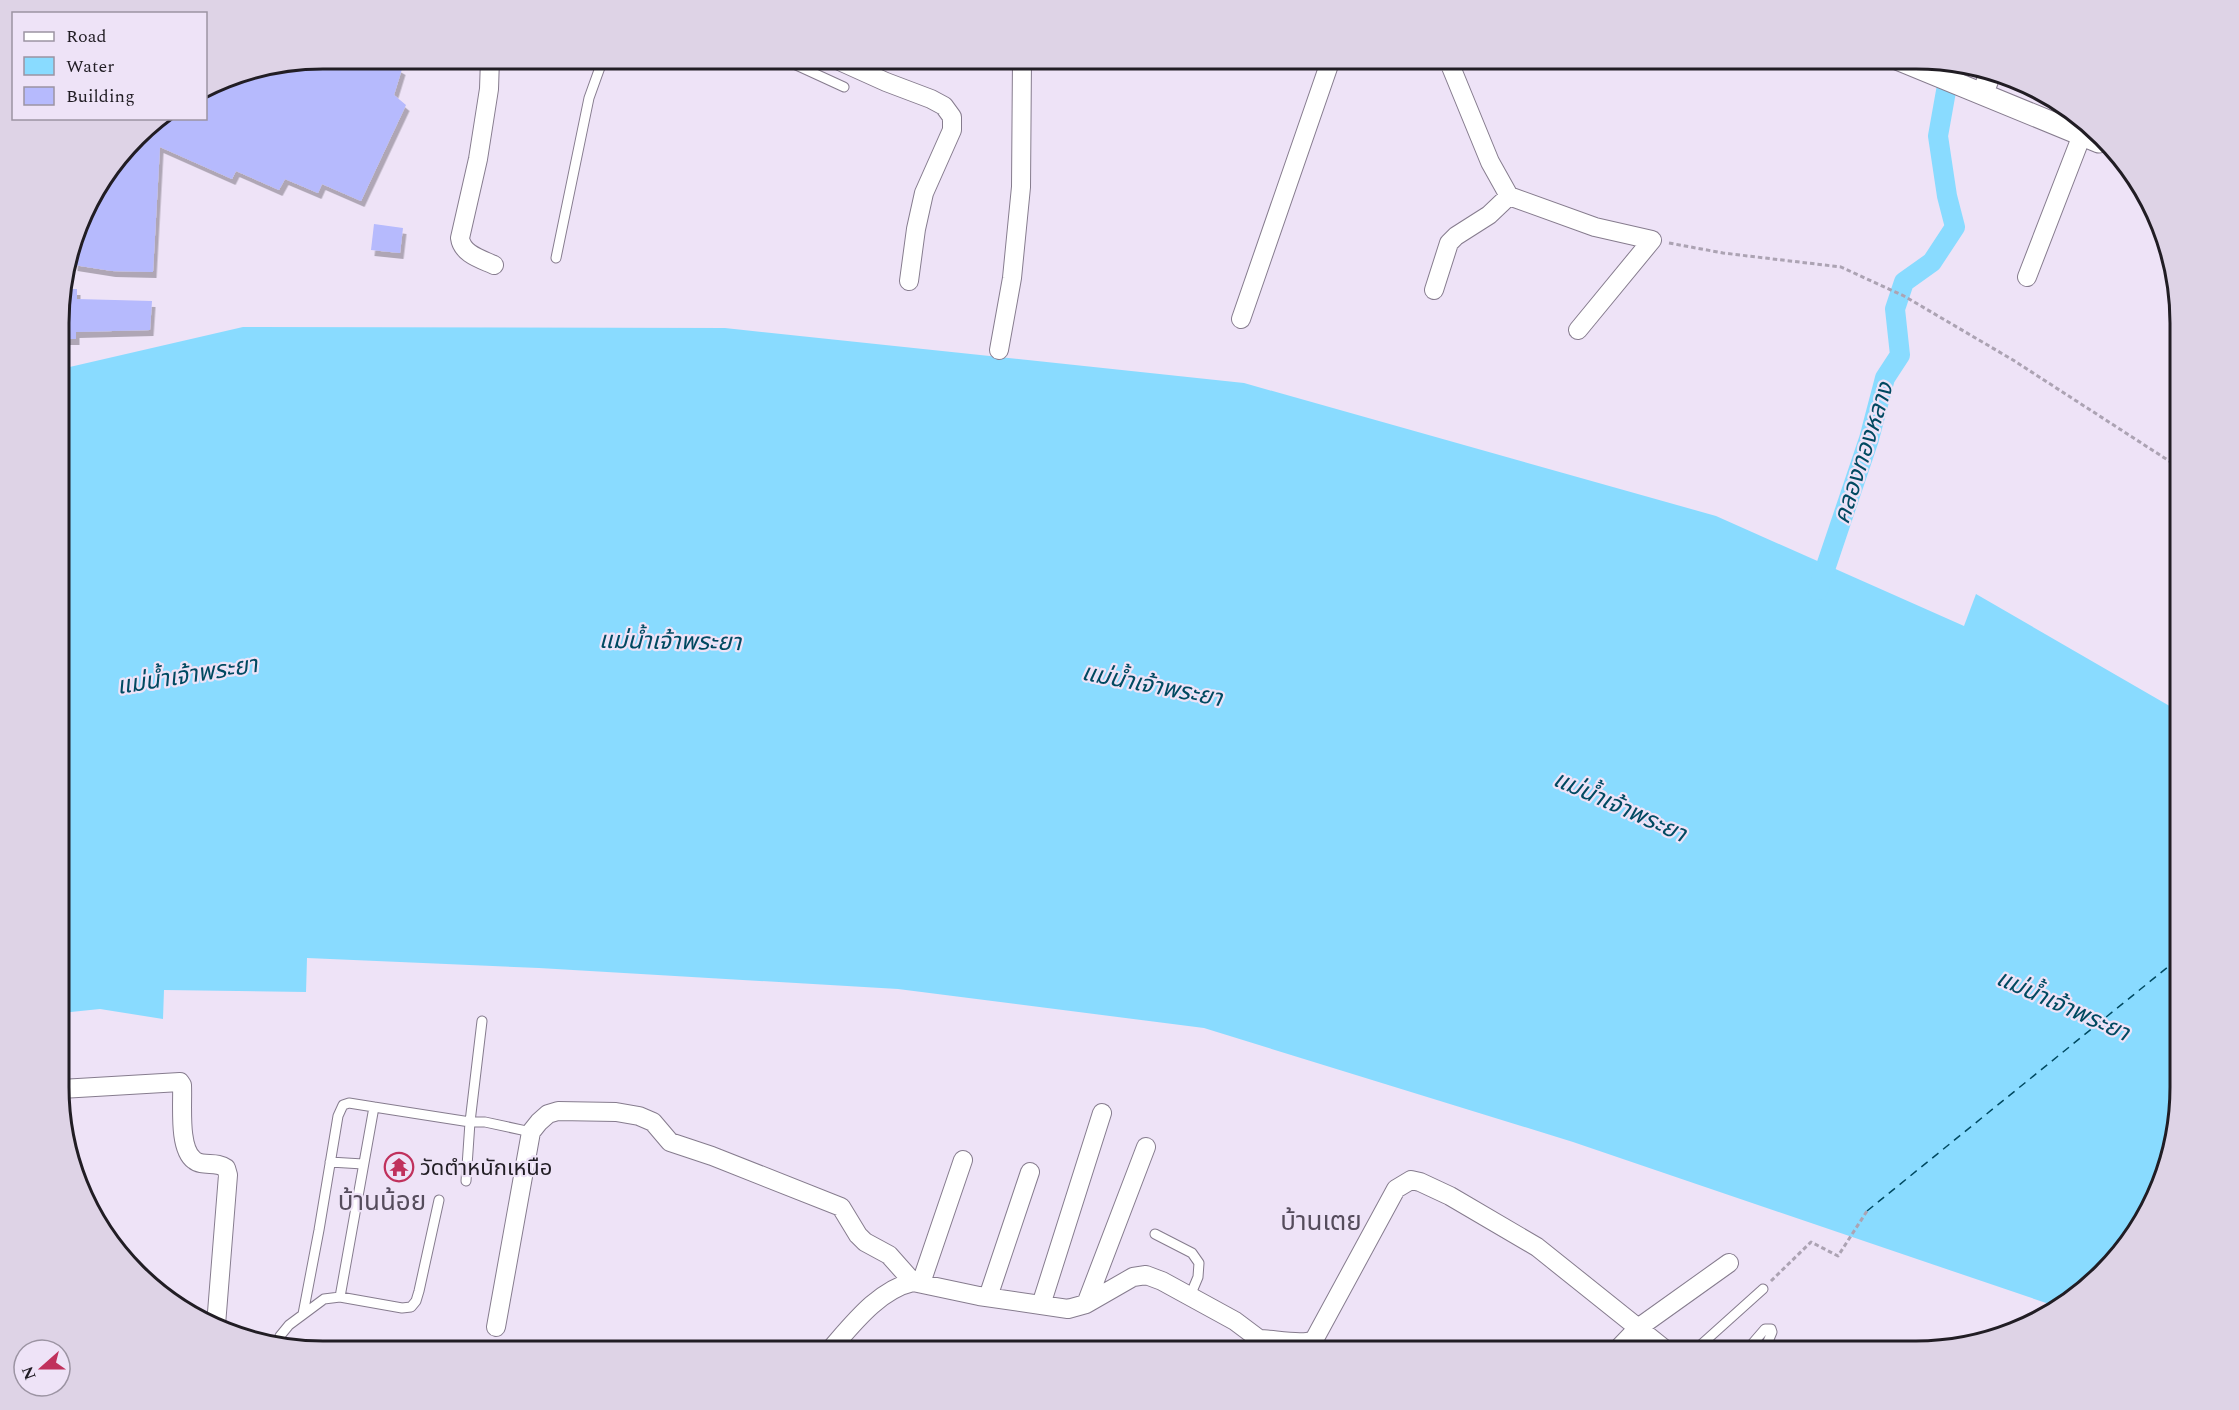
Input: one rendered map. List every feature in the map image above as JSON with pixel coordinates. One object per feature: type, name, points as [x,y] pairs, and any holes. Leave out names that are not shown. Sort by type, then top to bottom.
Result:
[{"type":"street","points":[[490,69],[489,89],[478,159],[460,238],[461,244],[469,253],[494,265]]},
{"type":"street","points":[[858,69],[932,99],[944,106],[952,117],[952,130],[924,193],[916,229],[909,281]]},
{"type":"street","points":[[999,350],[1012,278],[1021,188],[1022,69]]},
{"type":"street","points":[[1241,319],[1327,69]]},
{"type":"street","points":[[1452,69],[1490,162],[1509,196],[1595,227],[1652,240],[1578,330]]},
{"type":"street","points":[[1923,69],[2082,131]]},
{"type":"street","points":[[1983,93],[1988,80]]},
{"type":"street","points":[[2027,277],[2088,137]]},
{"type":"street","points":[[1434,290],[1449,243],[1489,215],[1509,196]]},
{"type":"street","points":[[69,1089],[180,1082],[182,1085],[182,1116],[186,1147],[193,1160],[220,1164],[226,1168],[228,1175],[217,1318]]},
{"type":"street","points":[[496,1327],[531,1132],[544,1118],[558,1111],[616,1112],[639,1116],[653,1122],[670,1142],[712,1156],[841,1207],[858,1235],[865,1242],[889,1255],[917,1282]]},
{"type":"street","points":[[1041,1305],[1102,1113]]},
{"type":"street","points":[[1086,1304],[1146,1147]]},
{"type":"street","points":[[917,1282],[963,1160]]},
{"type":"street","points":[[988,1297],[1030,1172]]},
{"type":"street","points":[[1312,1341],[1396,1190],[1411,1180],[1450,1196],[1488,1216],[1537,1247],[1654,1341]]},
{"type":"street","points":[[1626,1341],[1638,1328],[1729,1263]]},
{"type":"street","points":[[838,1341],[861,1316],[890,1291],[917,1282],[988,1297],[1068,1309],[1086,1304],[1133,1277],[1146,1275],[1162,1281],[1235,1321],[1256,1341]]},
{"type":"lane","points":[[556,258],[589,98],[599,69]]},
{"type":"lane","points":[[806,69],[844,87]]},
{"type":"lane","points":[[466,1181],[470,1122],[482,1021]]},
{"type":"lane","points":[[303,1314],[340,1108],[350,1103],[470,1122],[485,1122],[531,1132]]},
{"type":"lane","points":[[340,1297],[374,1107]]},
{"type":"lane","points":[[330,1162],[363,1164]]},
{"type":"lane","points":[[280,1337],[289,1325],[324,1299],[340,1297],[402,1308],[411,1307],[419,1291],[439,1200]]},
{"type":"lane","points":[[1155,1234],[1192,1254],[1199,1263],[1198,1277],[1190,1296]]},
{"type":"lane","points":[[1705,1341],[1763,1288]]},
{"type":"lane","points":[[1755,1341],[1765,1329],[1771,1329],[1768,1341]]},
{"type":"path","points":[[1652,240],[1723,253],[1841,267],[1904,296],[2013,360],[2170,462]]},
{"type":"path","points":[[1763,1288],[1811,1242],[1838,1256],[1867,1211]]},
{"type":"water","name":"แม่น้ำเจ้าพระยา","points":[[243,327],[725,328],[1244,383],[1716,516],[1964,626],[1976,594],[2170,706],[2170,1087],[2165,1136],[2151,1184],[2136,1214],[2107,1254],[2083,1278],[2048,1304],[1573,1142],[1204,1028],[898,989],[539,968],[307,958],[306,992],[164,990],[163,1019],[100,1009],[69,1012],[69,367]]},
{"type":"building","points":[[323,69],[402,69],[394,95],[406,105],[361,201],[322,184],[318,193],[285,179],[279,190],[236,171],[232,179],[160,147],[153,272],[112,271],[76,265],[88,226],[103,196],[132,156],[172,120],[207,120],[207,97],[226,88],[274,74]]},
{"type":"building","points":[[374,224],[403,228],[400,253],[371,250]]},
{"type":"building","points":[[71,289],[77,289],[77,299],[152,301],[150,330],[76,332],[76,339],[69,339]]},
{"type":"waterway","name":"คลองทองหลาง","points":[[1818,590],[1869,439],[1885,378],[1900,355],[1895,309],[1904,282],[1932,262],[1955,227],[1947,196],[1938,136],[1950,71]]},
{"type":"ferry route","points":[[1867,1211],[2170,965]]},
{"type":"place","name":"วัดตำหนักเหนือ","points":[[399,1167]]},
{"type":"district","name":"บ้านน้อย","points":[[382,1201]]},
{"type":"district","name":"บ้านเตย","points":[[1321,1221]]}]
